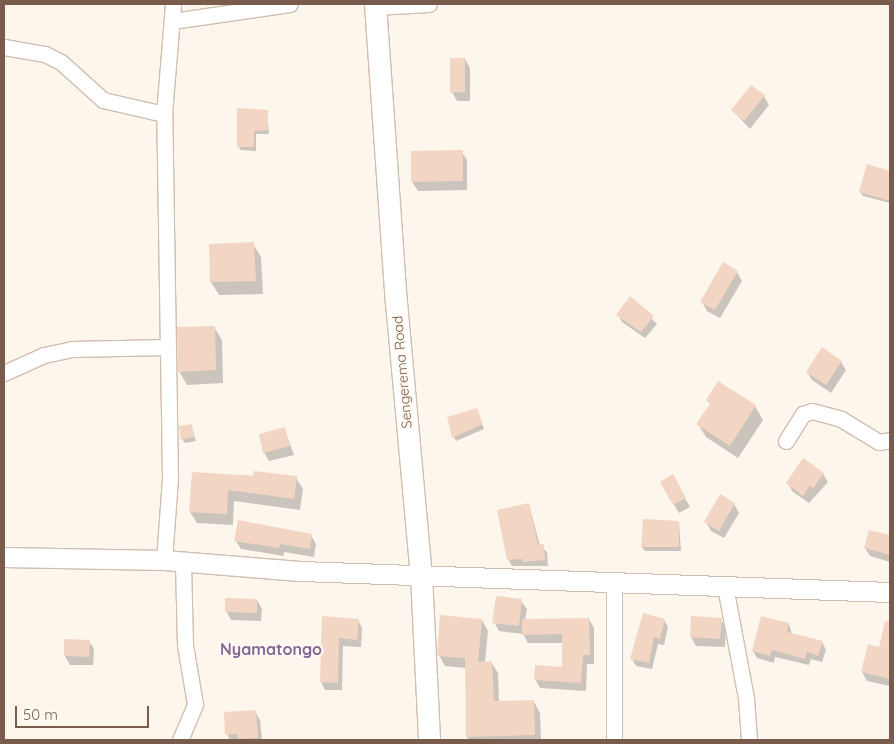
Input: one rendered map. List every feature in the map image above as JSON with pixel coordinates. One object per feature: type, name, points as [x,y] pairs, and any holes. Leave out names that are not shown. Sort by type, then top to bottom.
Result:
[{"type":"main road","name":"Sengerema Road","points":[[375,6],[396,302],[421,575],[429,740]]},
{"type":"street","points":[[164,560],[170,478],[164,114],[173,4]]},
{"type":"street","points":[[172,21],[290,4]]},
{"type":"street","points":[[375,6],[429,4]]},
{"type":"street","points":[[4,47],[45,54],[61,62],[103,100],[164,114]]},
{"type":"street","points":[[4,373],[44,355],[72,349],[167,347]]},
{"type":"street","points":[[786,441],[803,414],[812,411],[841,420],[879,442],[890,440]]},
{"type":"street","points":[[4,557],[164,560],[184,563],[614,584],[890,592]]},
{"type":"street","points":[[180,740],[195,704],[185,646],[184,563]]},
{"type":"street","points":[[614,584],[614,740]]},
{"type":"street","points":[[725,586],[746,698],[749,740]]},
{"type":"building","points":[[450,58],[465,58],[465,92],[450,93]]},
{"type":"building","points":[[751,85],[765,95],[744,121],[731,110]]},
{"type":"building","points":[[237,108],[268,110],[268,130],[254,131],[254,147],[237,147]]},
{"type":"building","points":[[463,150],[463,181],[411,182],[411,151]]},
{"type":"building","points":[[867,164],[890,171],[890,201],[859,192]]},
{"type":"building","points":[[254,242],[256,281],[210,282],[209,244]]},
{"type":"building","points":[[723,262],[738,271],[715,310],[700,302]]},
{"type":"building","points":[[630,296],[654,316],[641,332],[616,315]]},
{"type":"building","points":[[215,326],[216,370],[178,372],[177,327]]},
{"type":"building","points":[[822,347],[842,361],[826,385],[806,372]]},
{"type":"building","points":[[718,381],[756,405],[730,446],[696,424],[710,404],[706,400]]},
{"type":"building","points":[[477,408],[483,424],[452,438],[447,417]]},
{"type":"building","points":[[192,424],[194,437],[181,440],[179,426]]},
{"type":"building","points":[[285,427],[290,446],[263,453],[259,434]]},
{"type":"building","points":[[803,458],[824,473],[813,489],[810,485],[803,496],[786,483]]},
{"type":"building","points":[[254,471],[297,476],[294,499],[228,490],[227,514],[189,512],[192,472],[253,476]]},
{"type":"building","points":[[673,474],[686,498],[673,505],[660,482]]},
{"type":"building","points":[[720,494],[735,503],[719,531],[704,522]]},
{"type":"building","points":[[529,503],[538,545],[544,544],[545,560],[523,562],[522,559],[507,560],[497,510]]},
{"type":"building","points":[[643,519],[679,521],[679,547],[641,547]]},
{"type":"building","points":[[238,520],[312,534],[310,549],[280,544],[279,548],[234,541]]},
{"type":"building","points":[[869,530],[890,535],[890,555],[864,548]]},
{"type":"building","points":[[496,596],[522,599],[519,626],[492,623]]},
{"type":"building","points":[[225,598],[257,599],[257,613],[225,612]]},
{"type":"building","points":[[643,613],[665,619],[660,639],[654,637],[649,663],[630,659]]},
{"type":"building","points":[[440,615],[482,619],[478,662],[492,661],[494,701],[534,700],[535,735],[466,737],[465,658],[437,656]]},
{"type":"building","points":[[322,616],[359,619],[357,640],[339,638],[338,683],[320,682]]},
{"type":"building","points":[[691,616],[722,618],[720,639],[690,637]]},
{"type":"building","points":[[761,616],[789,623],[787,632],[823,641],[818,656],[807,652],[805,659],[772,650],[770,656],[752,651]]},
{"type":"building","points":[[589,618],[590,655],[583,655],[581,683],[534,680],[535,665],[562,667],[562,634],[522,635],[522,619]]},
{"type":"building","points":[[885,621],[890,622],[890,679],[861,672],[868,644],[879,647]]},
{"type":"building","points":[[64,639],[90,640],[89,657],[64,656]]},
{"type":"building","points":[[256,710],[258,738],[238,739],[237,734],[225,735],[224,712]]},
{"type":"district","name":"Nyamatongo","points":[[271,649]]}]
